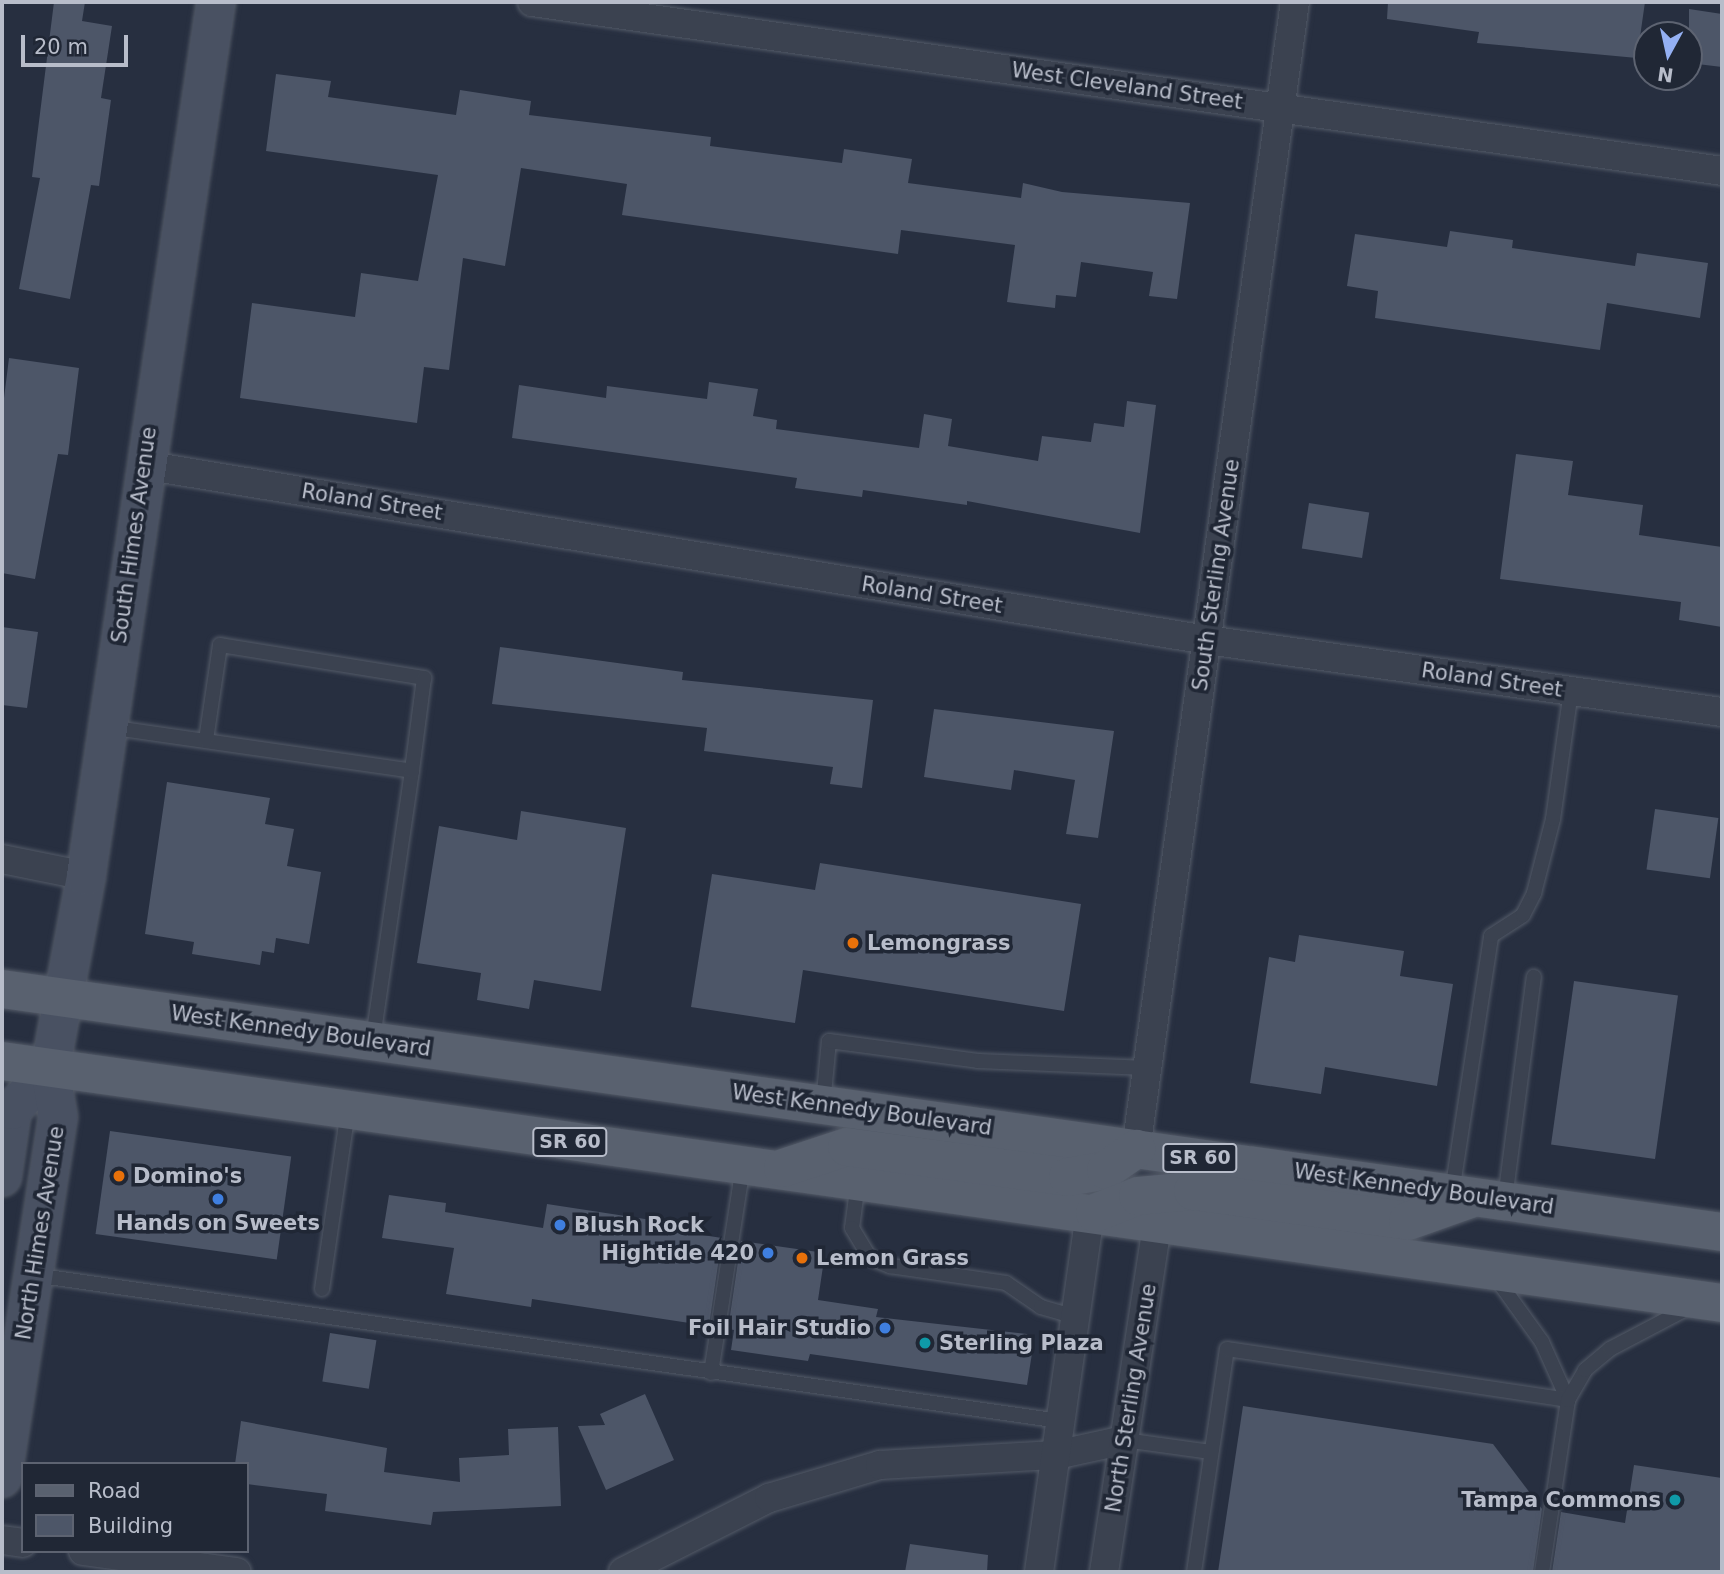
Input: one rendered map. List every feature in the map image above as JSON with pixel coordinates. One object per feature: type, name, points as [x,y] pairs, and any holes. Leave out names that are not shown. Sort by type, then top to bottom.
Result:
[{"type":"main road","name":"West Kennedy Boulevard","points":[[2,989],[1722,1232]]},
{"type":"main road","name":"SR 60","points":[[2,1061],[1713,1302]]},
{"type":"main road","points":[[759,1168],[847,1147],[1068,1177],[1106,1171],[1136,1149]]},
{"type":"main road","points":[[1090,1215],[1138,1196],[1193,1191],[1408,1221],[1478,1197]]},
{"type":"street","name":"South Himes Avenue","points":[[50,1069],[86,876],[144,465],[216,2]]},
{"type":"street","name":"West Cleveland Street","points":[[532,2],[1722,171]]},
{"type":"street","name":"South Sterling Avenue","points":[[1136,1149],[1295,2]]},
{"type":"street","name":"Roland Street","points":[[144,465],[1207,640],[1722,712]]},
{"type":"street","points":[[2,859],[86,876]]},
{"type":"street","points":[[2,1177],[12,1110],[50,1069]]},
{"type":"street","name":"North Himes Avenue","points":[[2,1478],[58,1117],[50,1069]]},
{"type":"street","points":[[1039,1572],[1090,1215]]},
{"type":"street","name":"North Sterling Avenue","points":[[1104,1572],[1157,1224]]},
{"type":"street","points":[[623,1572],[769,1498],[880,1465],[1056,1455],[1124,1440]]},
{"type":"street","points":[[2,1540],[21,1543]]},
{"type":"street","points":[[98,1553],[237,1572]]},
{"type":"lane","points":[[206,740],[220,645],[424,678],[373,1041]]},
{"type":"lane","points":[[1478,1197],[1491,936],[1522,915],[1534,893],[1553,819],[1572,691]]},
{"type":"lane","points":[[107,727],[412,771]]},
{"type":"lane","points":[[1478,1197],[1534,977]]},
{"type":"lane","points":[[823,1105],[829,1041],[1004,1063],[1147,1068]]},
{"type":"lane","points":[[322,1289],[348,1110]]},
{"type":"lane","points":[[710,1373],[759,1168]]},
{"type":"lane","points":[[858,1182],[852,1228],[870,1258],[890,1266],[1006,1283],[1041,1307],[1076,1317]]},
{"type":"lane","points":[[1492,1271],[1542,1342],[1568,1400]]},
{"type":"lane","points":[[33,1275],[1060,1421]]},
{"type":"lane","points":[[1542,1572],[1568,1400],[1585,1370],[1611,1349],[1713,1302]]},
{"type":"lane","points":[[1194,1572],[1227,1349],[1568,1400]]},
{"type":"lane","points":[[1124,1440],[1211,1452]]},
{"type":"building","points":[[54,2],[85,2],[82,21],[112,26],[101,98],[111,100],[99,186],[91,185],[70,299],[19,289],[40,178],[32,177]]},
{"type":"building","points":[[1388,2],[1645,2],[1642,21],[1633,21],[1633,58],[1477,43],[1479,32],[1387,19]]},
{"type":"building","points":[[1689,9],[1722,14],[1722,67],[1703,65],[1703,21],[1689,21]]},
{"type":"building","points":[[276,74],[331,81],[328,97],[456,115],[460,90],[531,101],[529,115],[711,137],[710,146],[842,163],[844,149],[912,159],[908,183],[1021,198],[1023,183],[1062,192],[1190,203],[1177,299],[1149,296],[1153,272],[1081,262],[1076,297],[1056,295],[1055,308],[1007,302],[1015,245],[901,230],[898,254],[622,215],[627,184],[521,168],[505,266],[463,258],[449,370],[424,367],[417,423],[240,398],[252,303],[355,317],[361,273],[418,281],[438,175],[266,151]]},
{"type":"building","points":[[1450,231],[1513,240],[1512,248],[1635,266],[1637,253],[1708,263],[1700,318],[1607,303],[1600,350],[1375,318],[1378,291],[1347,286],[1355,234],[1447,247]]},
{"type":"building","points":[[9,358],[79,368],[68,455],[58,454],[35,579],[2,573],[2,414]]},
{"type":"building","points":[[709,382],[758,389],[753,416],[777,420],[776,429],[919,448],[924,414],[952,419],[948,446],[1038,461],[1042,436],[1091,442],[1094,423],[1124,427],[1127,401],[1156,405],[1140,533],[967,501],[967,505],[863,490],[862,497],[795,488],[797,478],[512,438],[519,385],[606,398],[607,386],[707,399]]},
{"type":"building","points":[[1516,454],[1573,461],[1568,495],[1643,505],[1639,535],[1722,547],[1722,627],[1679,620],[1681,602],[1500,579]]},
{"type":"building","points":[[1309,503],[1369,513],[1362,558],[1302,548]]},
{"type":"building","points":[[2,627],[38,632],[27,708],[2,705]]},
{"type":"building","points":[[500,647],[683,672],[682,680],[873,700],[862,788],[830,784],[833,767],[704,751],[707,728],[492,704]]},
{"type":"building","points":[[934,709],[1114,731],[1098,838],[1066,834],[1075,780],[1014,770],[1011,790],[924,777]]},
{"type":"building","points":[[167,782],[270,798],[265,824],[294,829],[287,866],[321,872],[309,944],[276,938],[274,953],[262,951],[260,965],[192,954],[194,942],[145,934]]},
{"type":"building","points":[[1655,809],[1718,818],[1710,878],[1647,869]]},
{"type":"building","points":[[521,811],[626,828],[601,991],[534,980],[529,1009],[477,1000],[481,973],[417,963],[439,826],[517,840]]},
{"type":"building","points":[[820,863],[1081,904],[1064,1011],[803,970],[795,1023],[691,1007],[712,874],[815,890]]},
{"type":"building","points":[[1299,935],[1404,951],[1400,976],[1453,984],[1437,1086],[1325,1067],[1321,1094],[1250,1083],[1269,957],[1295,962]]},
{"type":"building","points":[[1574,981],[1678,996],[1655,1159],[1551,1144]]},
{"type":"building","points":[[110,1131],[291,1156],[277,1259],[96,1234]]},
{"type":"building","points":[[389,1195],[446,1203],[445,1212],[543,1228],[547,1204],[697,1227],[696,1234],[722,1238],[709,1326],[532,1299],[531,1307],[446,1294],[454,1248],[382,1238]]},
{"type":"building","points":[[741,1241],[825,1253],[818,1300],[878,1309],[876,1317],[1027,1334],[1033,1347],[1027,1385],[810,1354],[808,1361],[731,1350],[734,1330],[728,1329]]},
{"type":"building","points":[[330,1333],[376,1340],[369,1389],[322,1381]]},
{"type":"building","points":[[645,1394],[674,1460],[606,1490],[578,1426],[605,1425],[600,1414]]},
{"type":"building","points":[[1243,1406],[1493,1444],[1542,1509],[1533,1572],[1218,1572]]},
{"type":"building","points":[[241,1421],[387,1448],[384,1472],[460,1482],[459,1458],[509,1455],[508,1429],[558,1427],[561,1506],[433,1512],[431,1525],[325,1511],[327,1494],[248,1484],[248,1462],[235,1462]]},
{"type":"building","name":"Tampa Commons","points":[[1634,1465],[1722,1478],[1722,1572],[1552,1572],[1561,1512],[1625,1523]]},
{"type":"building","points":[[910,1544],[988,1555],[987,1572],[905,1572]]},
{"type":"place","name":"Lemongrass","points":[[853,943]]},
{"type":"place","name":"Domino's","points":[[119,1176]]},
{"type":"place","name":"Hands on Sweets","points":[[218,1199]]},
{"type":"place","name":"Blush Rock","points":[[560,1225]]},
{"type":"place","name":"Hightide 420","points":[[768,1253]]},
{"type":"place","name":"Lemon Grass","points":[[802,1258]]},
{"type":"place","name":"Foil Hair Studio","points":[[885,1328]]},
{"type":"place","name":"Sterling Plaza","points":[[925,1343]]},
{"type":"place","name":"Tampa Commons","points":[[1675,1500]]}]
